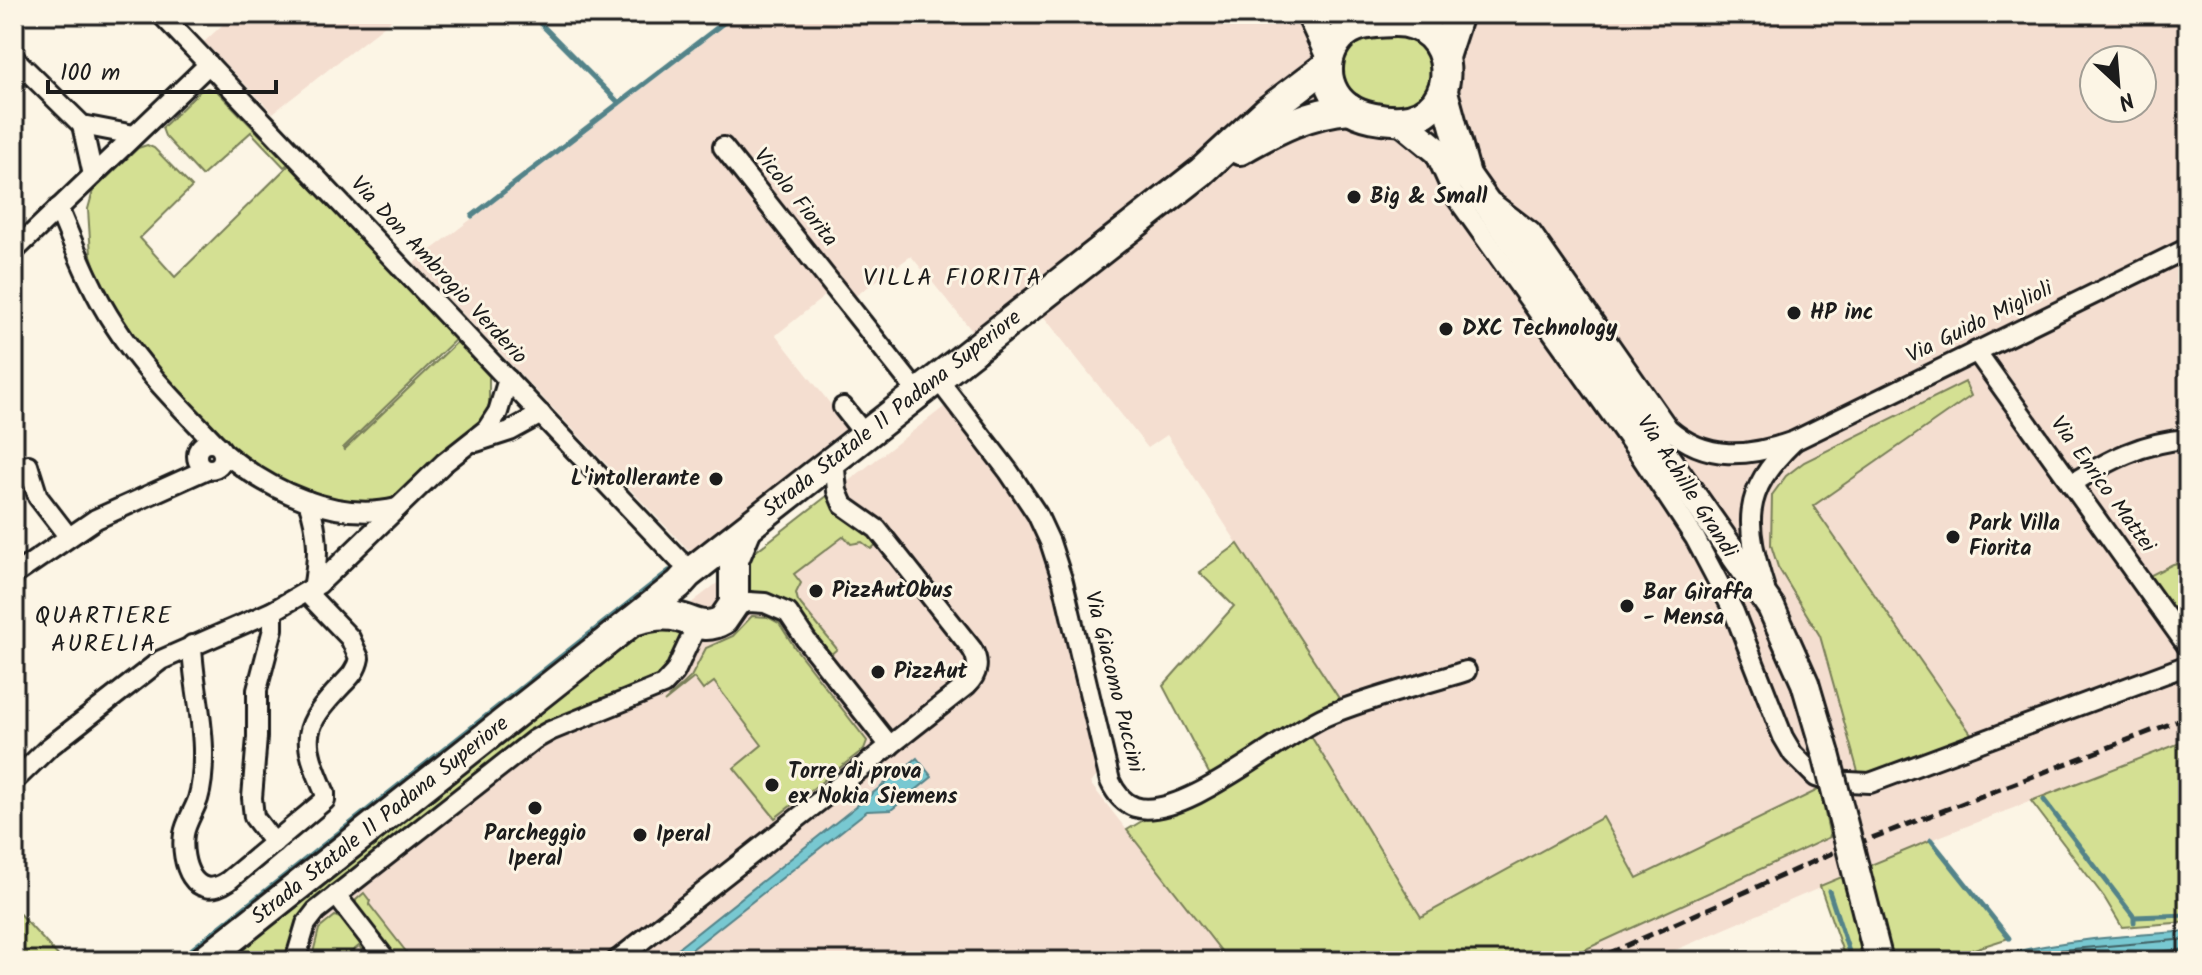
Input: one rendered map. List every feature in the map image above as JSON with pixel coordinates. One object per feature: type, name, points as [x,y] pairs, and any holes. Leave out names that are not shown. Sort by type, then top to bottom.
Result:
[{"type":"main road","points":[[1310,14],[1329,61],[1333,90],[1350,109],[1400,120],[1426,110],[1435,102],[1443,88],[1446,72],[1444,57],[1435,40],[1417,26],[1325,14]]},
{"type":"main road","points":[[1444,57],[1458,14]]},
{"type":"main road","points":[[1329,61],[1342,36],[1376,20]]},
{"type":"main road","name":"Strada Statale 11 Padana Superiore","points":[[203,961],[632,621],[687,572],[1193,178],[1266,112],[1329,61]]},
{"type":"main road","points":[[1443,88],[1474,186]]},
{"type":"main road","name":"Strada Statale 11 Padana Superiore","points":[[1193,178],[1283,127],[1317,114],[1350,109]]},
{"type":"main road","points":[[1400,120],[1474,186],[1771,607],[1805,683],[1879,961]]},
{"type":"main road","name":"Strada Statale 11 Padana Superiore","points":[[734,598],[734,560],[749,526]]},
{"type":"main road","points":[[632,621],[663,615],[707,626],[719,623],[730,613],[734,598],[730,580],[722,572],[709,568],[687,572],[677,603],[692,622]]},
{"type":"street","name":"Via Don Ambrogio Verderio","points":[[161,14],[687,572]]},
{"type":"street","points":[[14,58],[82,125],[93,175]]},
{"type":"street","points":[[14,251],[209,64]]},
{"type":"street","points":[[82,125],[134,135]]},
{"type":"street","name":"Vicolo Fiorita","points":[[723,147],[928,386]]},
{"type":"street","name":"Via Achille Grandi","points":[[1432,147],[1453,193],[1695,538],[1734,612],[1783,737],[1802,766],[1816,777],[1840,783],[1870,783],[2188,665]]},
{"type":"street","points":[[1474,186],[1531,232],[1668,428],[1681,440],[1722,455],[1766,451],[1794,441]]},
{"type":"street","points":[[58,208],[87,276],[114,325],[185,414],[210,457],[308,501],[362,512],[397,508]]},
{"type":"street","name":"Via Guido Miglioli","points":[[1794,441],[2188,248]]},
{"type":"street","name":"Via Enrico Mattei","points":[[1976,351],[2188,647]]},
{"type":"street","points":[[14,781],[48,748],[149,668],[310,591],[444,463],[487,429],[495,419],[508,379]]},
{"type":"street","name":"Via Giacomo Puccini","points":[[928,386],[1009,472],[1037,514],[1063,582],[1110,781],[1118,794],[1132,806],[1154,808],[1186,799],[1324,717],[1466,671]]},
{"type":"street","points":[[843,407],[865,435]]},
{"type":"street","points":[[467,447],[510,431],[541,414]]},
{"type":"street","points":[[2071,484],[2132,450],[2188,439]]},
{"type":"street","points":[[1771,607],[1752,545],[1749,516],[1763,479],[1794,441]]},
{"type":"street","points":[[14,575],[96,519],[162,489],[210,457]]},
{"type":"street","points":[[616,961],[967,685],[975,675],[977,661],[972,649],[879,531],[843,505],[837,491],[834,458]]},
{"type":"street","points":[[28,465],[38,497],[68,536]]},
{"type":"street","points":[[308,501],[319,539],[319,558],[310,591]]},
{"type":"street","points":[[192,645],[193,681],[203,757],[200,792],[185,829],[184,845],[192,878],[200,886],[211,889],[228,881],[325,800],[309,751],[310,727],[322,706],[355,671],[359,658],[350,638],[310,591]]},
{"type":"street","points":[[734,598],[778,606],[788,613],[803,637],[890,746]]},
{"type":"street","points":[[273,611],[273,629],[257,690],[252,810],[258,826],[274,843]]},
{"type":"street","points":[[295,961],[308,919],[534,740],[663,685],[675,672],[692,622]]},
{"type":"street","points":[[336,895],[387,961]]},
{"type":"shaded area","points":[[234,14],[399,14],[273,113],[204,42]]},
{"type":"shaded area","points":[[739,14],[2188,14],[2188,740],[1931,840],[1650,961],[1560,961],[1830,837],[1819,789],[1637,878],[1603,817],[1421,918],[1303,723],[1339,700],[1167,435],[1148,448],[1033,303],[977,337],[911,256],[854,297],[841,283],[776,335],[854,434],[696,558],[414,263]]},
{"type":"shaded area","points":[[944,407],[960,414],[1007,479],[1046,545],[1103,771],[1090,783],[1229,961],[230,961]]},
{"type":"green space","points":[[1396,31],[1427,44],[1435,59],[1427,97],[1399,111],[1351,98],[1337,68],[1353,39]]},
{"type":"green space","points":[[207,88],[217,91],[288,164],[284,167],[251,132],[202,176],[165,136],[162,128],[200,91]]},
{"type":"green space","points":[[147,145],[154,148],[192,187],[140,238],[175,277],[289,165],[458,337],[344,450],[457,342],[489,376],[489,405],[482,423],[390,504],[317,500],[252,464],[200,419],[129,337],[101,286],[91,255],[88,209],[93,191],[138,148]]},
{"type":"green space","points":[[1965,382],[1971,396],[1813,506],[1974,738],[1860,779],[1820,636],[1778,567],[1771,545],[1772,495],[1786,476],[1804,462]]},
{"type":"green space","points":[[832,492],[879,542],[871,549],[862,542],[851,544],[844,536],[794,574],[801,583],[796,593],[798,601],[837,649],[828,657],[788,602],[749,590],[742,562]]},
{"type":"green space","points":[[1238,544],[1340,700],[1303,723],[1421,917],[1603,817],[1637,878],[1820,789],[1830,837],[1560,961],[1229,961],[1127,830],[1212,779],[1163,686],[1234,606],[1199,572]]},
{"type":"green space","points":[[2188,561],[2188,631],[2149,576],[2173,564]]},
{"type":"green space","points":[[752,616],[768,617],[779,623],[867,741],[864,749],[775,818],[734,768],[762,745],[714,682],[703,690],[694,678],[664,702],[691,677],[706,648],[733,636]]},
{"type":"green space","points":[[668,623],[681,637],[670,664],[658,678],[561,718],[308,907],[298,921],[285,961],[218,961],[639,631]]},
{"type":"green space","points":[[2188,740],[2188,922],[2122,927],[2104,897],[2031,801]]},
{"type":"green space","points":[[1931,840],[2009,938],[1949,961],[1846,961],[1820,886]]},
{"type":"green space","points":[[364,893],[411,958],[407,961],[400,961],[356,906],[356,900]]},
{"type":"green space","points":[[14,908],[63,961],[14,961]]},
{"type":"green space","points":[[335,916],[340,918],[374,961],[370,961],[359,946],[340,961],[311,961],[319,929]]},
{"type":"water","points":[[917,758],[932,777],[891,810],[867,811],[677,961],[662,961]]},
{"type":"water","points":[[2188,931],[2188,959],[1983,961],[2059,943]]},
{"type":"waterway","points":[[531,14],[619,103]]},
{"type":"waterway","points":[[472,216],[735,14]]},
{"type":"waterway","points":[[177,961],[669,571]]},
{"type":"waterway","points":[[2044,800],[2134,917],[2134,922]]},
{"type":"waterway","points":[[1931,840],[2009,938]]},
{"type":"waterway","points":[[1829,891],[1852,961]]},
{"type":"waterway","points":[[2134,917],[2188,915]]},
{"type":"railway","points":[[1592,961],[1830,854],[2188,717]]},
{"type":"place","name":"Big & Small","points":[[1354,197]]},
{"type":"place","name":"HP inc","points":[[1794,313]]},
{"type":"place","name":"DXC Technology","points":[[1446,329]]},
{"type":"place","name":"L'intollerante","points":[[716,479]]},
{"type":"place","name":"Park Villa Fiorita","points":[[1953,537]]},
{"type":"place","name":"PizzAutObus","points":[[816,591]]},
{"type":"place","name":"Bar Giraffa - Mensa","points":[[1627,606]]},
{"type":"place","name":"PizzAut","points":[[878,672]]},
{"type":"place","name":"Torre di prova ex Nokia Siemens","points":[[772,785]]},
{"type":"place","name":"Parcheggio Iperal","points":[[535,808]]},
{"type":"place","name":"Iperal","points":[[640,835]]},
{"type":"district","name":"VILLA FIORITA","points":[[953,278]]},
{"type":"district","name":"QUARTIERE AURELIA","points":[[104,630]]}]
